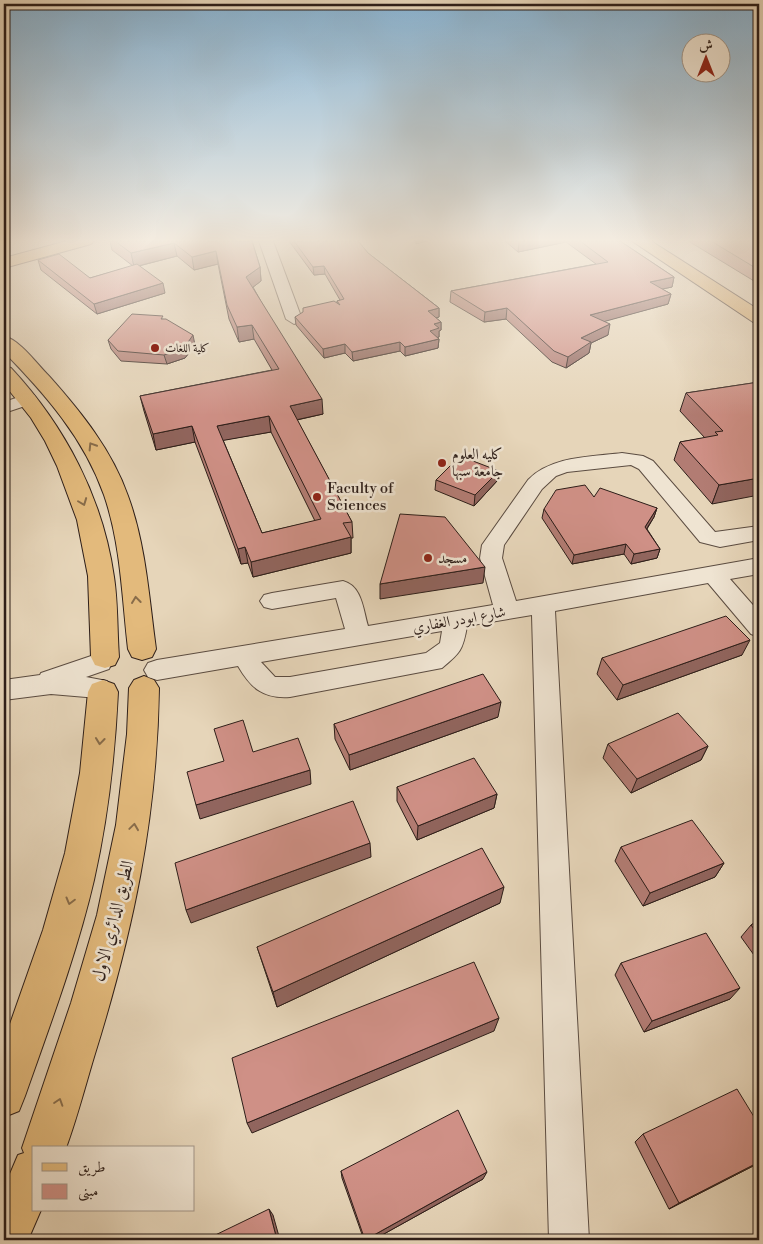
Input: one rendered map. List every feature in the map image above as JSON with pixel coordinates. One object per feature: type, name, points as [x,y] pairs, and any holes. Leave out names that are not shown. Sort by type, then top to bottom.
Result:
[{"type":"main road","points":[[730,299],[759,318]]},
{"type":"main road","name":"الطريق الدائري الاول","points":[[4,342],[39,376],[69,413],[93,448],[116,495],[127,540],[148,669],[140,784],[120,902],[102,971],[45,1146]]},
{"type":"main road","points":[[4,372],[28,399],[54,438],[85,508],[94,537],[101,578],[102,675],[95,789],[70,904],[49,973],[4,1096]]},
{"type":"main road","points":[[123,648],[148,669],[128,695],[102,675],[123,648]]},
{"type":"main road","points":[[5,1240],[32,1176]]},
{"type":"street","points":[[287,299],[294,319]]},
{"type":"street","points":[[4,408],[28,399]]},
{"type":"street","points":[[507,612],[491,558],[493,545],[536,482],[548,473],[562,468],[622,458],[637,459],[646,465],[708,537],[720,540],[759,533]]},
{"type":"street","name":"شارع ابودر الغفاري","points":[[148,669],[245,656],[359,637],[759,566]]},
{"type":"street","points":[[714,575],[759,628]]},
{"type":"street","points":[[272,602],[343,589],[346,592],[359,637]]},
{"type":"street","points":[[542,605],[569,1240]]},
{"type":"street","points":[[245,656],[261,682],[282,688],[433,661],[446,653],[451,647],[456,620]]},
{"type":"street","points":[[4,690],[34,685],[67,684],[102,675]]},
{"type":"building","points":[[88,299],[110,299],[94,304]]},
{"type":"building","points":[[226,299],[260,299],[322,399],[290,406],[352,522],[343,523],[351,537],[251,562],[245,547],[238,549],[192,426],[153,434],[140,396],[279,369],[252,325],[237,327]],"holes":[[[269,416],[321,519],[262,533],[217,426]]]},
{"type":"building","points":[[344,299],[427,299],[439,308],[428,311],[441,322],[434,324],[439,328],[430,331],[439,339],[405,347],[400,342],[352,352],[345,344],[323,349],[295,317],[303,312],[303,308],[334,301],[340,305],[337,301]]},
{"type":"building","points":[[464,299],[652,299],[590,315],[610,324],[581,338],[591,342],[568,357],[554,351],[507,308],[485,312]]},
{"type":"building","points":[[132,314],[163,316],[161,319],[166,319],[193,335],[184,348],[164,355],[118,351],[108,340]]},
{"type":"building","points":[[759,382],[759,478],[719,485],[680,442],[718,435],[715,432],[723,431],[686,393]]},
{"type":"building","points":[[460,456],[499,471],[475,495],[436,480]]},
{"type":"building","points":[[585,485],[594,497],[600,488],[657,508],[645,527],[660,549],[634,554],[626,544],[574,555],[544,509],[556,490]]},
{"type":"building","name":"مسجد","points":[[400,514],[445,517],[485,567],[380,584]]},
{"type":"building","points":[[726,616],[750,640],[623,685],[602,658]]},
{"type":"building","points":[[483,674],[501,702],[349,755],[334,724]]},
{"type":"building","points":[[678,713],[708,746],[637,779],[608,744]]},
{"type":"building","points":[[243,720],[253,752],[298,738],[310,770],[196,805],[187,772],[224,761],[214,729]]},
{"type":"building","points":[[474,758],[497,794],[418,826],[397,787]]},
{"type":"building","points":[[353,801],[370,843],[186,910],[175,863]]},
{"type":"building","points":[[692,820],[724,863],[650,893],[621,847]]},
{"type":"building","points":[[482,848],[504,887],[273,992],[257,947]]},
{"type":"building","points":[[759,920],[759,936],[751,925]]},
{"type":"building","points":[[706,933],[740,988],[652,1021],[621,963]]},
{"type":"building","points":[[474,962],[499,1018],[247,1123],[232,1058]]},
{"type":"building","points":[[737,1089],[759,1125],[759,1162],[679,1203],[643,1134]]},
{"type":"building","points":[[458,1110],[487,1172],[365,1240],[341,1171]]},
{"type":"building","points":[[269,1209],[277,1240],[205,1240]]},
{"type":"place","name":"كلية اللغات","points":[[155,348]]},
{"type":"place","name":"كليه العلوم جامعة سبها","points":[[442,463]]},
{"type":"place","name":"Faculty of Sciences","points":[[317,497]]},
{"type":"place","name":"مسجد","points":[[428,558]]}]
